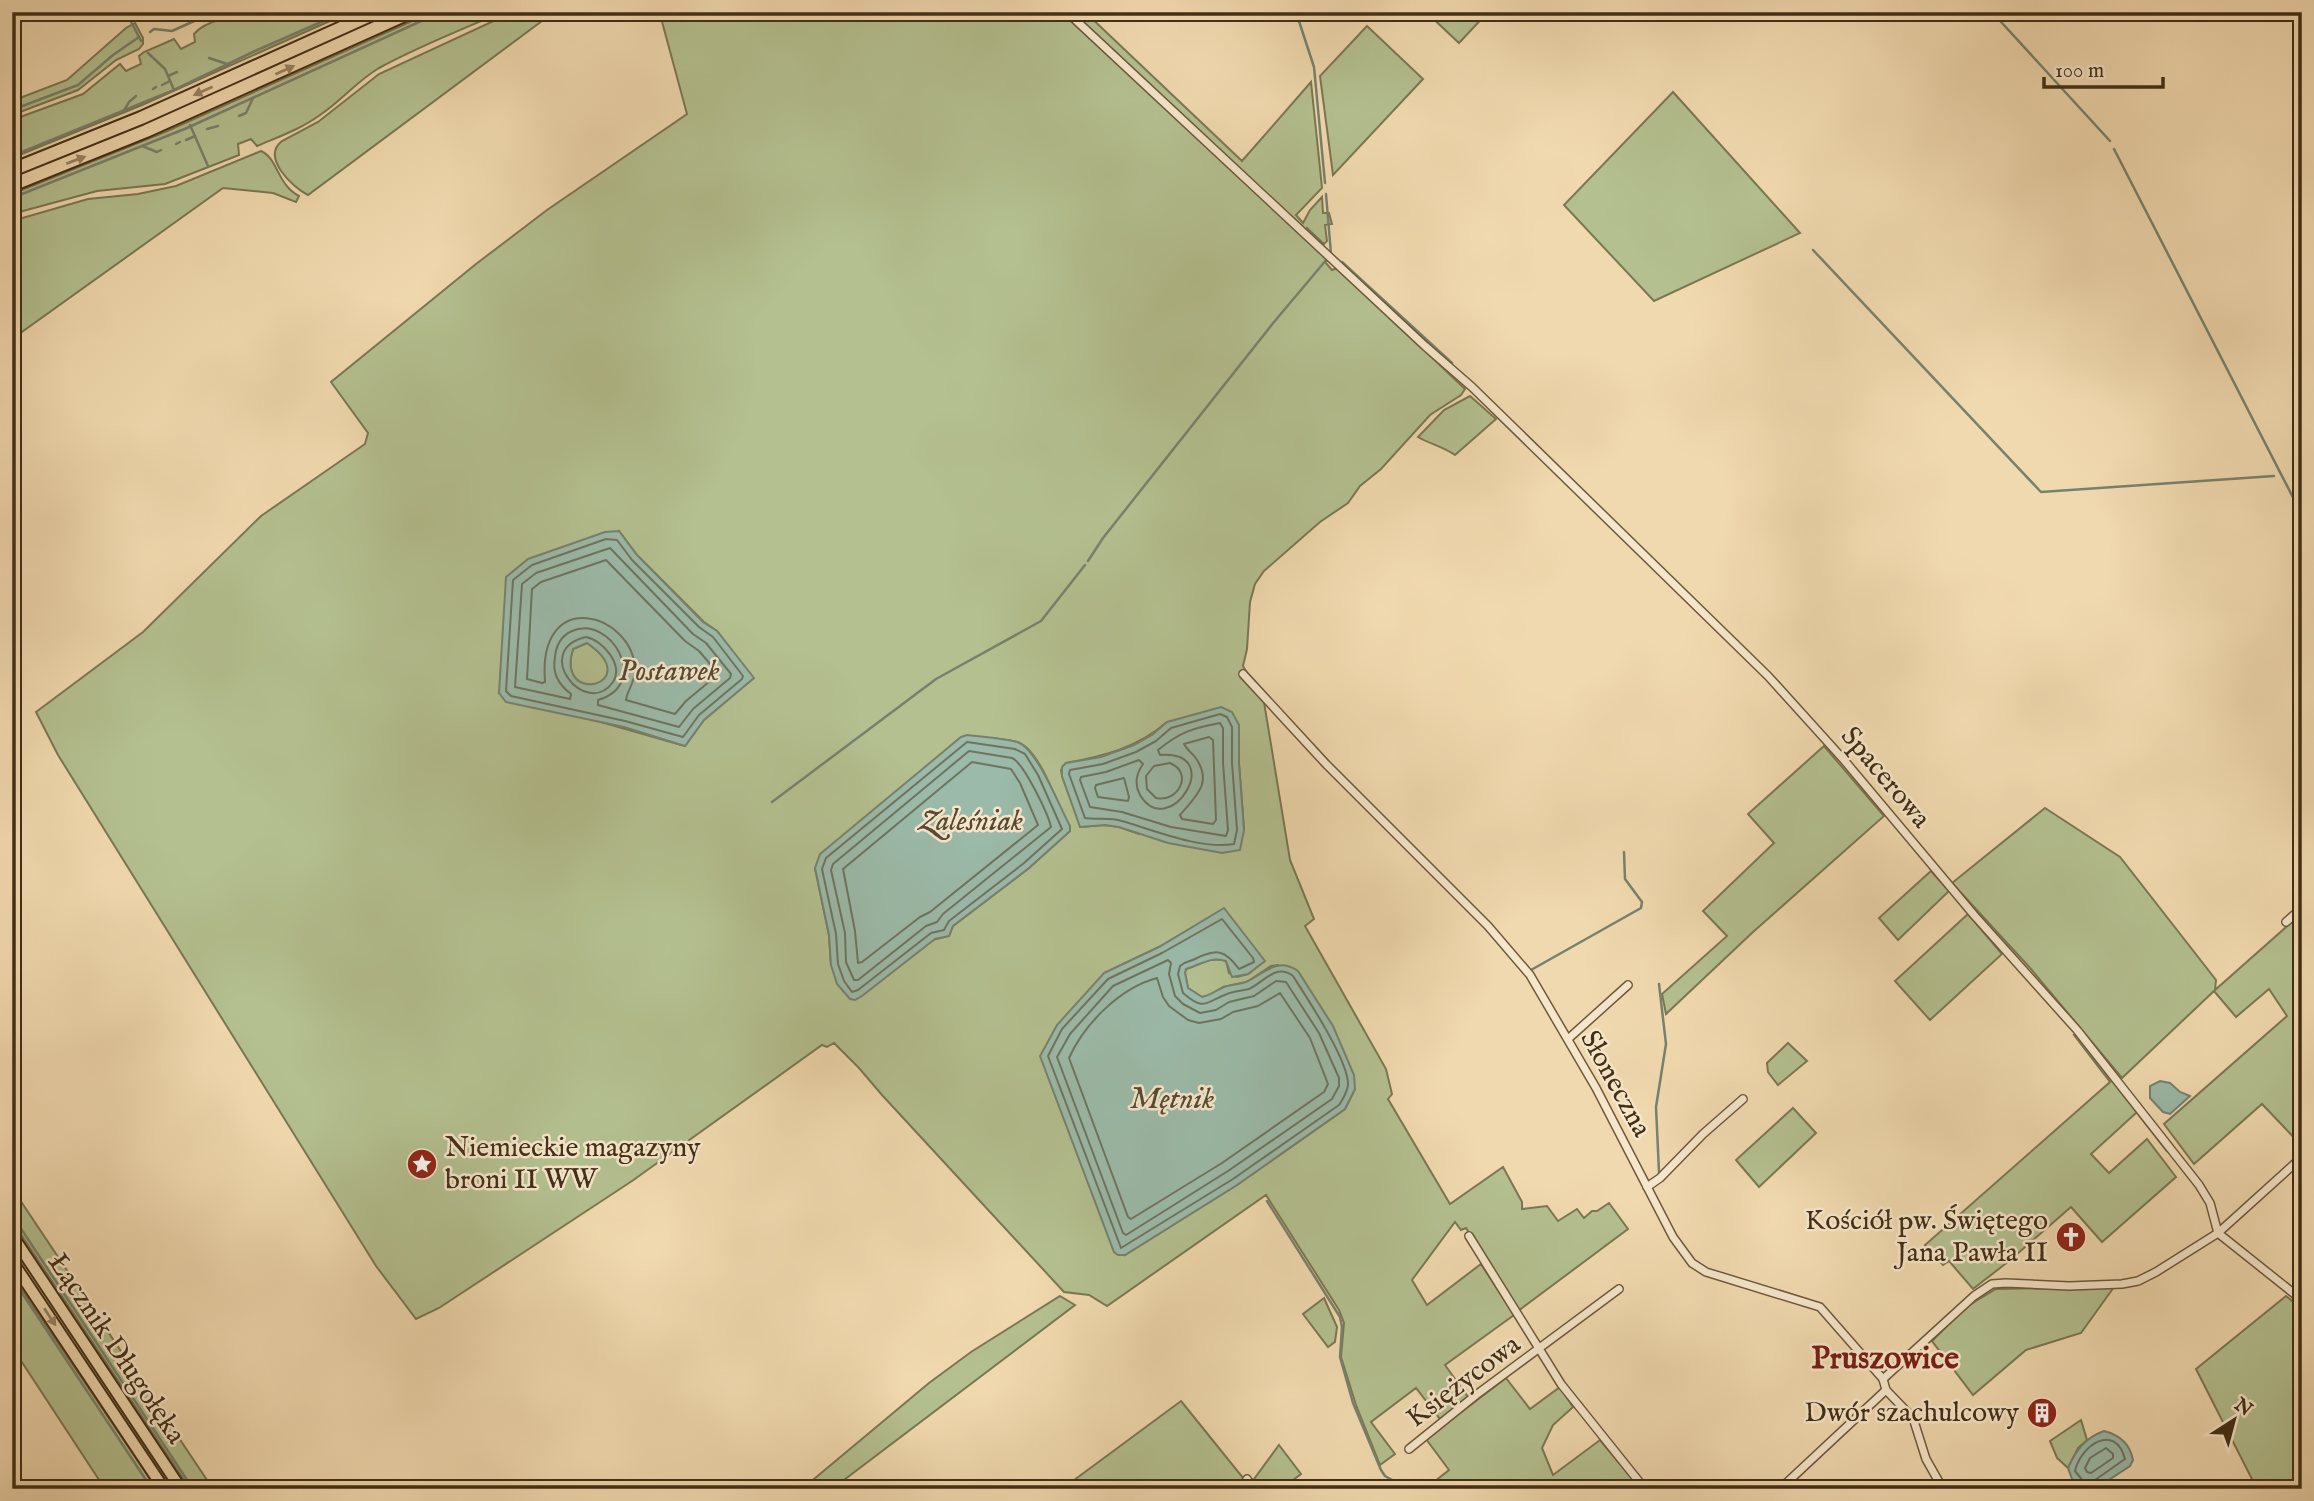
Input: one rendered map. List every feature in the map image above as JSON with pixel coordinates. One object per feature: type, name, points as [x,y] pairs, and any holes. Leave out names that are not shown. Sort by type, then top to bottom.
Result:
[{"type":"highway","points":[[12,170],[141,118],[377,12]]},
{"type":"highway","points":[[12,185],[168,122],[411,12]]},
{"type":"main road","name":"Łącznik Długołęka","points":[[12,1235],[181,1489]]},
{"type":"main road","name":"Łącznik Długołęka","points":[[12,1261],[164,1489]]},
{"type":"street","name":"Spacerowa","points":[[1067,12],[1472,387],[1768,676],[1844,760],[1973,915],[2056,1005],[2109,1069],[2199,1185],[2210,1203],[2218,1233]]},
{"type":"street","name":"Słoneczna","points":[[1243,674],[1326,764],[1488,926],[1530,975],[1673,1237],[1698,1268],[1820,1307],[1883,1379],[1886,1390],[1913,1418],[1926,1459],[1943,1489]]},
{"type":"street","points":[[2286,922],[2302,908]]},
{"type":"street","points":[[1567,1039],[1628,985]]},
{"type":"street","points":[[1647,1187],[1660,1178],[1703,1134],[1743,1099]]},
{"type":"street","points":[[1883,1379],[1974,1296],[1992,1284],[2069,1286],[2138,1281],[2218,1233],[2302,1157]]},
{"type":"street","points":[[2218,1233],[2302,1300]]},
{"type":"street","points":[[1469,1236],[1538,1349],[1619,1289]]},
{"type":"street","name":"Księżycowa","points":[[1409,1449],[1538,1349],[1590,1423],[1645,1489]]},
{"type":"street","points":[[1780,1489],[1886,1390]]},
{"type":"street","points":[[1247,1479],[1254,1489]]},
{"type":"green space","points":[[272,12],[350,12],[142,105],[12,158],[12,120],[83,94],[120,64],[126,71],[141,64],[139,56],[144,52],[174,39],[181,49],[195,42],[194,34],[210,23],[230,17]]},
{"type":"green space","points":[[432,12],[502,12],[379,68],[328,109],[297,129],[257,146],[251,139],[238,144],[239,155],[165,184],[97,191],[12,214],[12,194],[165,132]]},
{"type":"green space","points":[[513,12],[554,12],[308,195],[281,171],[275,155],[276,148],[282,141],[318,122],[379,74]]},
{"type":"green space","points":[[666,12],[1085,12],[1242,161],[1311,82],[1322,188],[1296,215],[1303,223],[1322,197],[1323,213],[1329,213],[1332,224],[1325,225],[1327,241],[1324,244],[1307,228],[1303,235],[1328,259],[1325,262],[1332,270],[1338,268],[1465,389],[1461,395],[1430,415],[1381,469],[1360,486],[1348,503],[1320,522],[1264,571],[1255,584],[1250,602],[1247,649],[1243,666],[1264,702],[1290,860],[1314,919],[1305,926],[1386,1069],[1392,1094],[1388,1099],[1450,1204],[1503,1167],[1522,1202],[1522,1209],[1547,1206],[1558,1221],[1577,1209],[1584,1218],[1609,1203],[1628,1229],[1518,1311],[1466,1228],[1461,1230],[1455,1222],[1412,1280],[1427,1305],[1481,1264],[1514,1315],[1445,1365],[1468,1397],[1440,1419],[1416,1388],[1371,1422],[1395,1454],[1380,1465],[1356,1405],[1341,1357],[1344,1323],[1339,1310],[1266,1195],[1107,1306],[1089,1295],[1064,1292],[834,1043],[827,1047],[822,1045],[632,1181],[439,1308],[416,1319],[376,1266],[58,755],[36,712],[143,632],[261,516],[365,444],[368,433],[331,382],[547,210],[687,114],[661,18]],"holes":[[[619,531],[637,555],[704,622],[717,631],[753,678],[704,720],[685,746],[499,693]],[[1167,722],[1239,725],[1244,830],[1139,834],[1105,825],[1081,827],[1062,776],[1061,770],[1066,763],[1120,750],[1156,731]],[[961,737],[1003,739],[1025,747],[1048,780],[1070,831],[1029,868],[953,926],[949,936],[831,965],[829,935],[815,868]],[[1224,909],[1264,961],[1248,974],[1237,977],[1229,973],[1226,961],[1215,960],[1186,969],[1188,988],[1202,997],[1212,995],[1223,987],[1247,982],[1271,966],[1278,965],[1355,1089],[1345,1109],[1237,1185],[1125,1255],[1104,973],[1159,947]]]},
{"type":"green space","points":[[1426,12],[1488,12],[1459,43]]},
{"type":"green space","points":[[135,23],[143,38],[139,49],[116,60],[78,90],[12,115],[12,101],[67,80]]},
{"type":"green space","points":[[1367,26],[1423,79],[1333,175],[1320,76]]},
{"type":"green space","points":[[1673,92],[1800,233],[1654,301],[1564,205]]},
{"type":"green space","points":[[261,151],[271,159],[286,185],[299,196],[296,202],[273,193],[223,188],[12,339],[12,221],[88,199],[138,194],[176,186]]},
{"type":"green space","points":[[1470,396],[1496,419],[1455,455],[1418,437],[1444,410]]},
{"type":"green space","points":[[587,643],[603,658],[608,670],[605,679],[596,684],[586,684],[576,679],[571,667],[573,649]]},
{"type":"green space","points":[[1824,746],[1884,816],[1753,932],[1666,1014],[1662,994],[1727,936],[1703,911],[1774,843],[1748,814]]},
{"type":"green space","points":[[2045,808],[2120,857],[2216,980],[2215,990],[2302,913],[2302,1146],[2262,1104],[2194,1164],[2164,1124],[2287,1016],[2269,989],[2236,1017],[2214,991],[2122,1078],[2031,969],[1952,883]]},
{"type":"green space","points":[[1931,871],[1949,891],[1898,940],[1879,918]]},
{"type":"green space","points":[[1968,914],[2002,954],[1930,1020],[1895,981]]},
{"type":"green space","points":[[2077,1034],[2140,1113],[2136,1113],[2091,1154],[2109,1173],[2147,1139],[2176,1177],[2102,1242],[2071,1207],[1973,1289],[1949,1261],[1943,1265],[1925,1245],[2110,1082],[2074,1035]]},
{"type":"green space","points":[[1788,1043],[1807,1061],[1778,1085],[1768,1072],[1767,1063]]},
{"type":"green space","points":[[1793,1108],[1816,1133],[1759,1187],[1736,1160]]},
{"type":"green space","points":[[12,1188],[213,1489],[190,1489],[12,1221]]},
{"type":"green space","points":[[12,1275],[157,1489],[105,1489],[12,1347]]},
{"type":"green space","points":[[2114,1287],[2081,1333],[2026,1350],[1973,1395],[1932,1341],[1966,1307],[1996,1289]]},
{"type":"green space","points":[[1060,1296],[1075,1305],[832,1489],[802,1489],[929,1383],[971,1352]]},
{"type":"green space","points":[[2286,1296],[2302,1309],[2302,1489],[2257,1489],[2196,1369]]},
{"type":"green space","points":[[1324,1298],[1337,1327],[1335,1342],[1328,1347],[1303,1314]]},
{"type":"green space","points":[[1506,1378],[1530,1409],[1560,1387],[1573,1407],[1553,1425],[1542,1448],[1553,1475],[1600,1440],[1641,1489],[1425,1489],[1449,1470],[1426,1439]]},
{"type":"green space","points":[[1181,1401],[1252,1489],[1062,1489]]},
{"type":"green space","points":[[2081,1420],[2087,1440],[2078,1448],[2068,1468],[2057,1458],[2050,1441]]},
{"type":"green space","points":[[1279,1445],[1301,1474],[1281,1489],[1259,1489],[1254,1479]]},
{"type":"water","name":"Postawek","points":[[619,531],[637,555],[703,622],[717,631],[754,678],[704,720],[685,746],[624,727],[506,702],[499,693],[506,577],[528,559],[605,532]],"holes":[[[587,643],[603,657],[608,670],[604,678],[596,684],[585,684],[576,679],[571,667],[573,649]]]},
{"type":"water","points":[[1221,707],[1232,712],[1239,725],[1244,830],[1240,850],[1222,853],[1168,843],[1119,827],[1080,827],[1062,776],[1062,767],[1066,763],[1101,757],[1134,745],[1167,722]]},
{"type":"water","name":"Zaleśniak","points":[[967,735],[1017,742],[1025,747],[1047,779],[1070,831],[1029,868],[953,926],[949,936],[935,939],[862,996],[855,1000],[850,999],[837,984],[831,965],[829,935],[815,868],[820,854],[961,737]]},
{"type":"water","name":"Mętnik","points":[[1224,908],[1265,961],[1248,974],[1232,977],[1226,961],[1205,962],[1186,969],[1188,988],[1202,997],[1245,982],[1278,966],[1284,965],[1298,971],[1333,1026],[1354,1075],[1355,1089],[1345,1109],[1237,1185],[1125,1255],[1118,1255],[1114,1252],[1040,1056],[1057,1025],[1104,973],[1159,947]]},
{"type":"water","points":[[2160,1081],[2170,1083],[2190,1096],[2170,1114],[2163,1112],[2150,1098],[2150,1086]]},
{"type":"water","points":[[2104,1431],[2123,1441],[2133,1460],[2130,1466],[2095,1489],[2082,1489],[2072,1479],[2068,1468],[2082,1445]]},
{"type":"waterway","points":[[126,12],[141,41]]},
{"type":"waterway","points":[[150,32],[154,29],[172,31],[214,12]]},
{"type":"waterway","points":[[12,156],[174,90],[344,12]]},
{"type":"waterway","points":[[12,198],[187,128],[441,12]]},
{"type":"waterway","points":[[669,12],[672,15]]},
{"type":"waterway","points":[[1296,12],[1314,67],[1325,183]]},
{"type":"waterway","points":[[1992,12],[2110,141]]},
{"type":"waterway","points":[[12,110],[78,85],[139,37]]},
{"type":"waterway","points":[[148,53],[165,69],[174,90]]},
{"type":"waterway","points":[[209,58],[230,65]]},
{"type":"waterway","points":[[168,76],[177,72]]},
{"type":"waterway","points":[[162,85],[170,81]]},
{"type":"waterway","points":[[123,112],[136,96]]},
{"type":"waterway","points":[[239,116],[246,113],[253,98]]},
{"type":"waterway","points":[[190,125],[208,166]]},
{"type":"waterway","points":[[207,129],[218,126]]},
{"type":"waterway","points":[[186,140],[195,136]]},
{"type":"waterway","points":[[176,144],[180,142]]},
{"type":"waterway","points":[[142,146],[157,152],[161,150]]},
{"type":"waterway","points":[[2114,149],[2302,515]]},
{"type":"waterway","points":[[1326,194],[1331,254]]},
{"type":"waterway","points":[[1813,250],[2041,492],[2274,476]]},
{"type":"waterway","points":[[1088,561],[1103,538],[1327,259]]},
{"type":"waterway","points":[[1342,262],[1452,363]]},
{"type":"waterway","points":[[772,802],[936,679],[1041,621],[1085,565]]},
{"type":"waterway","points":[[1531,970],[1641,908],[1642,902],[1625,879],[1624,852]]},
{"type":"waterway","points":[[1659,984],[1666,1044],[1656,1107],[1659,1172]]},
{"type":"waterway","points":[[2078,1037],[2167,1151]]},
{"type":"waterway","points":[[1267,1201],[1340,1317],[1340,1357],[1353,1403],[1381,1470],[1385,1476],[1408,1489]]},
{"type":"waterway","points":[[12,1215],[193,1489]]},
{"type":"waterway","points":[[12,1278],[152,1489]]},
{"type":"place","name":"Niemieckie magazyny broni II WW","points":[[422,1164]]},
{"type":"place","name":"Kościół pw. Świętego Jana Pawła II","points":[[2071,1237]]},
{"type":"place","name":"Dwór szachulcowy","points":[[2042,1413]]},
{"type":"district","name":"Pruszowice","points":[[1885,1359]]}]
